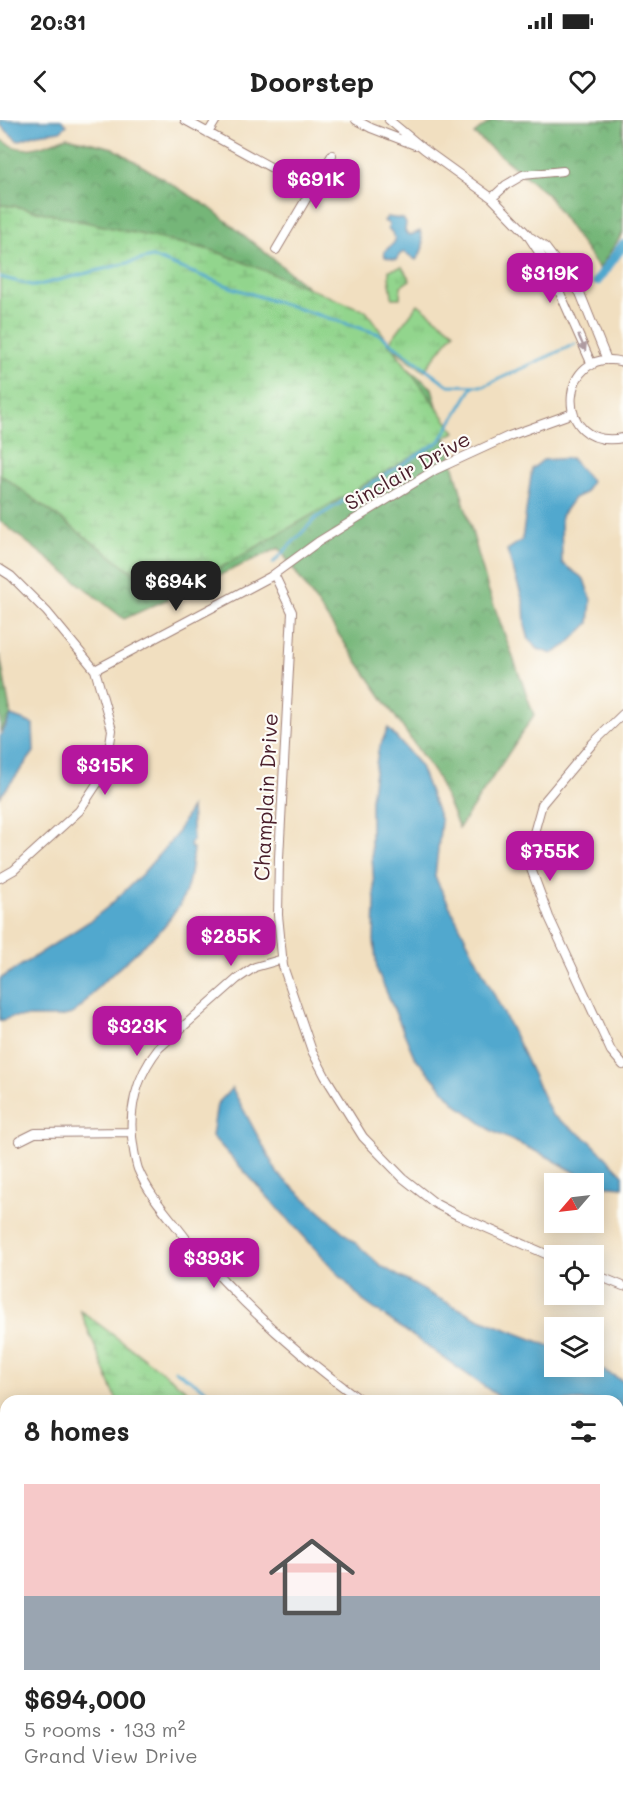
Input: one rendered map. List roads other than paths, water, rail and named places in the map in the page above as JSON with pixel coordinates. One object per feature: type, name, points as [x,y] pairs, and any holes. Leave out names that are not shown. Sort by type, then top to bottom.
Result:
[{"type":"street","points":[[185,120],[312,190]]},
{"type":"street","points":[[208,134],[216,120]]},
{"type":"street","points":[[356,120],[424,149]]},
{"type":"street","points":[[389,120],[424,149],[492,198],[527,234],[545,247],[580,293],[607,360]]},
{"type":"street","points":[[276,250],[332,155]]},
{"type":"street","points":[[492,198],[506,185],[523,176],[563,171]]},
{"type":"street","points":[[527,234],[548,266],[592,365]]},
{"type":"street","points":[[623,363],[607,360],[583,371],[576,380],[570,402],[579,424],[588,433],[599,439],[623,438]]},
{"type":"street","name":"Sinclair Drive","points":[[94,670],[272,575],[318,542],[435,470],[509,436],[573,413]]},
{"type":"street","points":[[0,569],[11,576],[47,612],[94,670],[112,730],[106,770],[79,811],[14,870],[0,878]]},
{"type":"street","name":"Champlain Drive","points":[[272,575],[292,612],[278,915],[283,959],[289,984],[312,1051],[355,1125],[382,1158],[403,1178],[436,1204],[544,1253]]},
{"type":"street","points":[[623,714],[593,743],[542,804],[527,858],[549,916],[611,1052],[623,1065]]},
{"type":"street","points":[[283,959],[255,967],[237,979],[159,1048],[151,1058],[134,1097],[131,1132],[137,1166],[148,1188],[172,1223],[193,1248],[266,1324],[310,1363],[354,1395]]},
{"type":"street","points":[[19,1141],[35,1133],[131,1132]]},
{"type":"street","points":[[604,1278],[623,1286]]},
{"type":"water","points":[[0,120],[61,120],[67,125],[60,131],[37,134],[18,141],[0,125]]},
{"type":"water","points":[[387,217],[403,219],[406,223],[407,234],[411,235],[420,231],[423,246],[416,260],[404,252],[396,260],[385,257],[384,252],[395,242],[388,228],[389,224],[384,221]]},
{"type":"water","points":[[571,458],[591,481],[585,493],[574,498],[561,516],[562,563],[584,579],[591,600],[589,623],[567,645],[552,654],[538,649],[529,640],[525,625],[524,604],[507,550],[522,540],[532,469],[543,460]]},
{"type":"water","points":[[11,716],[33,724],[34,752],[0,797],[0,737]]},
{"type":"water","points":[[388,728],[419,764],[441,821],[435,877],[552,1115],[590,1141],[623,1175],[623,1187],[604,1186],[604,1173],[576,1173],[492,1131],[455,1103],[414,1056],[377,970],[374,940],[375,901],[371,799],[378,751]]},
{"type":"water","points":[[191,807],[193,840],[190,844],[193,848],[186,892],[165,926],[72,1014],[60,1017],[12,1017],[0,1021],[0,979],[90,921],[109,906],[142,874],[176,835]]},
{"type":"water","points":[[232,1088],[278,1174],[381,1266],[480,1319],[544,1344],[544,1377],[604,1377],[604,1371],[623,1381],[623,1395],[496,1395],[363,1301],[212,1136],[217,1104]]},
{"type":"waterway","points":[[597,281],[623,245]]},
{"type":"waterway","points":[[0,277],[35,286],[152,257],[236,289],[379,334],[448,385],[484,386],[575,344]]},
{"type":"waterway","points":[[273,563],[316,518],[440,441],[473,386]]},
{"type":"waterway","points":[[175,1370],[214,1395]]}]
